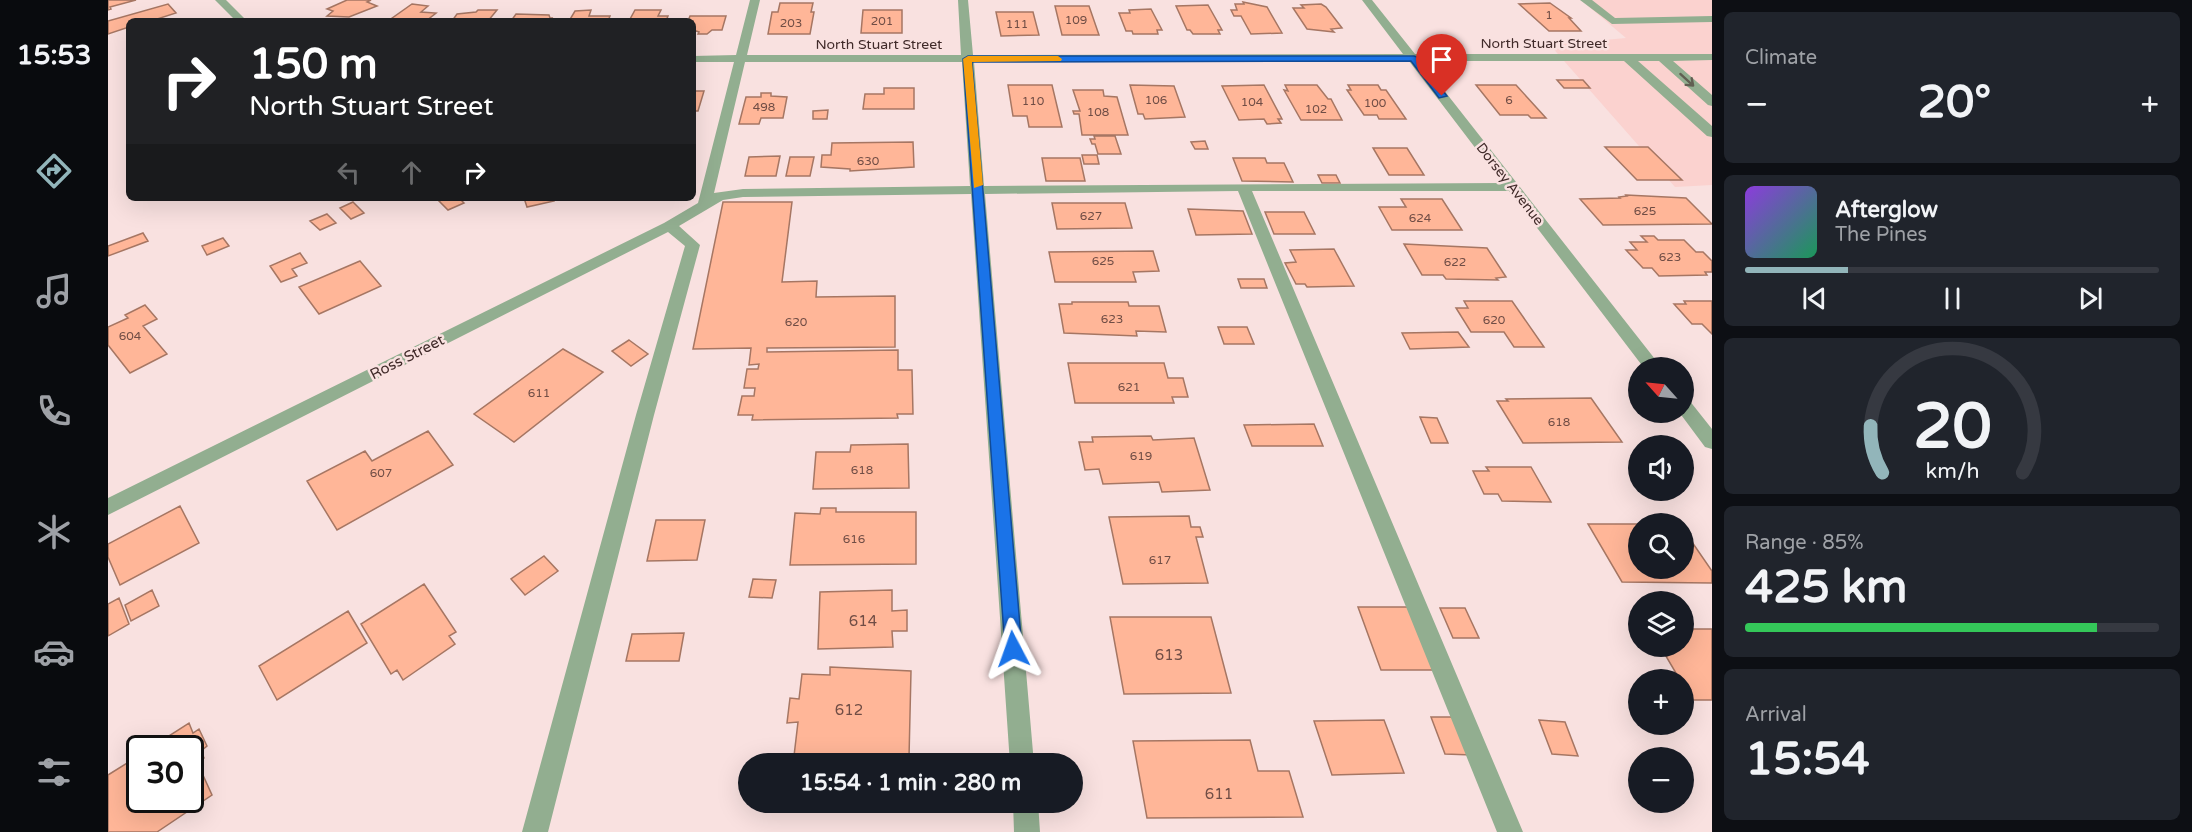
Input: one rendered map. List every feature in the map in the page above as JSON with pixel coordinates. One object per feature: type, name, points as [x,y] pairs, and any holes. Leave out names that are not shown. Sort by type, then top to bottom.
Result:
[{"type":"street","points":[[220,0],[239,18]]},
{"type":"street","points":[[705,203],[755,0]]},
{"type":"street","points":[[963,0],[1021,753]]},
{"type":"street","name":"Dorsey Avenue","points":[[1367,0],[1645,357]]},
{"type":"street","points":[[1585,0],[1612,21],[1712,19]]},
{"type":"street","points":[[1663,57],[1712,102]]},
{"type":"street","name":"North Stuart Street","points":[[696,59],[1712,57]]},
{"type":"street","points":[[1628,58],[1712,133]]},
{"type":"street","points":[[1243,187],[1510,832]]},
{"type":"street","name":"Ross Street","points":[[108,507],[669,226],[719,196],[743,193],[978,189],[1513,187]]},
{"type":"street","points":[[535,832],[693,245],[669,226]]},
{"type":"street","points":[[1694,419],[1712,442]]},
{"type":"street","points":[[1026,813],[1027,832]]},
{"type":"shaded area","points":[[1581,0],[1712,0],[1712,185],[1675,187],[1550,45],[1626,38]]},
{"type":"building","points":[[108,0],[136,0],[110,7],[111,9],[108,10]]},
{"type":"building","points":[[347,0],[371,0],[367,2],[377,6],[349,17],[327,16],[333,11],[327,9]]},
{"type":"building","points":[[1243,2],[1267,7],[1282,33],[1251,34],[1241,16],[1234,16],[1231,10],[1237,10],[1235,4],[1244,4]]},
{"type":"building","points":[[780,3],[813,3],[811,12],[814,12],[810,34],[768,34],[772,12],[778,12]]},
{"type":"building","points":[[1550,3],[1571,18],[1569,18],[1581,31],[1549,31],[1519,4]]},
{"type":"building","points":[[168,4],[176,13],[160,18],[126,18],[126,28],[108,34],[108,21]]},
{"type":"building","points":[[412,4],[428,6],[421,12],[436,13],[430,18],[392,18]]},
{"type":"building","points":[[1321,4],[1342,28],[1331,29],[1334,32],[1307,29],[1293,8],[1304,8],[1301,5]]},
{"type":"building","points":[[1208,5],[1222,30],[1218,30],[1220,34],[1193,34],[1187,30],[1176,6]]},
{"type":"building","points":[[1055,6],[1089,6],[1099,35],[1062,35]]},
{"type":"building","points":[[1151,9],[1162,30],[1157,30],[1158,34],[1133,34],[1132,31],[1126,31],[1119,13]]},
{"type":"building","points":[[478,10],[497,10],[490,18],[454,18],[457,14]]},
{"type":"building","points":[[591,10],[589,16],[610,16],[609,18],[571,18],[575,11]]},
{"type":"building","points":[[635,10],[661,10],[658,16],[668,16],[667,18],[631,18]]},
{"type":"building","points":[[863,10],[902,10],[902,33],[861,33]]},
{"type":"building","points":[[996,12],[1033,12],[1039,35],[1001,36]]},
{"type":"building","points":[[516,14],[549,15],[550,18],[513,18]]},
{"type":"building","points":[[690,16],[726,16],[722,30],[712,30],[707,34],[698,34],[696,18],[689,18]]},
{"type":"building","points":[[1557,80],[1583,80],[1590,88],[1564,88]]},
{"type":"building","points":[[1008,85],[1052,85],[1062,127],[1029,127],[1027,116],[1013,116]]},
{"type":"building","points":[[1130,85],[1174,86],[1185,117],[1145,119],[1143,114],[1138,114]]},
{"type":"building","points":[[1264,85],[1282,119],[1278,119],[1281,123],[1267,124],[1264,119],[1239,120],[1222,86]]},
{"type":"building","points":[[1285,85],[1317,85],[1328,99],[1331,99],[1342,120],[1301,120],[1284,90],[1288,91]]},
{"type":"building","points":[[1348,85],[1378,85],[1381,90],[1386,90],[1406,119],[1379,119],[1377,115],[1364,115],[1347,90],[1351,90]]},
{"type":"building","points":[[1476,85],[1516,85],[1546,118],[1531,118],[1528,115],[1500,115]]},
{"type":"building","points":[[884,88],[914,88],[914,109],[863,109],[865,94],[884,94]]},
{"type":"building","points":[[1073,90],[1103,90],[1104,96],[1117,97],[1128,135],[1082,135],[1079,114],[1074,114],[1073,111],[1080,111]]},
{"type":"building","points":[[696,91],[704,91],[698,111],[696,111]]},
{"type":"building","points":[[761,93],[787,97],[783,118],[761,118],[759,124],[739,124],[746,97],[761,97]]},
{"type":"building","points":[[828,110],[827,119],[813,119],[813,111]]},
{"type":"building","points":[[1094,136],[1115,136],[1121,154],[1098,154],[1095,144],[1092,144],[1090,139],[1095,139]]},
{"type":"building","points":[[1205,141],[1208,149],[1195,149],[1191,142]]},
{"type":"building","points":[[913,142],[914,167],[850,171],[850,169],[821,167],[822,155],[831,155],[832,143]]},
{"type":"building","points":[[1605,147],[1648,147],[1682,180],[1637,180]]},
{"type":"building","points":[[1373,148],[1407,148],[1424,175],[1389,175]]},
{"type":"building","points":[[1082,155],[1097,155],[1099,164],[1084,164]]},
{"type":"building","points":[[780,156],[776,176],[745,176],[749,157]]},
{"type":"building","points":[[790,157],[814,157],[810,176],[786,176]]},
{"type":"building","points":[[1042,158],[1080,158],[1085,181],[1046,181]]},
{"type":"building","points":[[1233,158],[1265,158],[1267,163],[1284,163],[1293,182],[1242,181]]},
{"type":"building","points":[[1318,175],[1336,175],[1340,183],[1322,183]]},
{"type":"building","points":[[1626,195],[1686,198],[1712,224],[1603,225],[1580,199],[1620,198]]},
{"type":"building","points":[[1401,199],[1442,199],[1462,230],[1392,230],[1379,207],[1406,207]]},
{"type":"building","points":[[439,201],[462,201],[464,203],[448,210]]},
{"type":"building","points":[[525,201],[554,201],[527,207]]},
{"type":"building","points":[[353,202],[364,213],[351,219],[340,208]]},
{"type":"building","points":[[723,202],[792,202],[782,282],[817,281],[816,297],[895,296],[895,347],[767,348],[767,352],[898,350],[898,370],[912,370],[913,414],[897,414],[898,418],[752,420],[753,415],[738,415],[742,396],[754,396],[755,388],[744,388],[747,369],[758,369],[759,364],[749,365],[751,348],[693,349]]},
{"type":"building","points":[[1052,203],[1125,203],[1132,228],[1057,229]]},
{"type":"building","points":[[1188,209],[1243,211],[1252,234],[1196,235]]},
{"type":"building","points":[[1265,212],[1304,212],[1315,234],[1274,234]]},
{"type":"building","points":[[327,214],[336,223],[320,230],[310,221]]},
{"type":"building","points":[[143,233],[148,241],[108,256],[108,246]]},
{"type":"building","points":[[1641,236],[1654,236],[1658,240],[1684,240],[1696,252],[1703,252],[1712,261],[1712,272],[1705,272],[1707,275],[1659,276],[1652,268],[1643,268],[1626,250],[1637,250],[1630,242],[1647,242]]},
{"type":"building","points":[[223,238],[229,246],[207,255],[202,246]]},
{"type":"building","points":[[1404,244],[1487,248],[1506,277],[1496,278],[1498,280],[1446,279],[1443,275],[1422,275]]},
{"type":"building","points":[[1334,249],[1354,286],[1307,287],[1305,284],[1296,284],[1285,263],[1296,262],[1290,250]]},
{"type":"building","points":[[1153,251],[1159,271],[1133,272],[1136,282],[1055,282],[1049,252]]},
{"type":"building","points":[[300,253],[307,263],[292,269],[297,276],[281,282],[270,266]]},
{"type":"building","points":[[360,261],[381,286],[319,314],[299,287]]},
{"type":"building","points":[[1238,279],[1264,279],[1267,288],[1241,288]]},
{"type":"building","points":[[1464,301],[1512,301],[1544,347],[1514,347],[1504,332],[1471,332],[1456,308],[1468,308]]},
{"type":"building","points":[[1684,301],[1712,301],[1712,334],[1702,324],[1692,324],[1674,304],[1686,304]]},
{"type":"building","points":[[1072,302],[1128,302],[1129,306],[1159,306],[1166,332],[1136,331],[1137,336],[1064,333],[1059,304],[1072,304]]},
{"type":"building","points":[[145,305],[157,319],[143,326],[167,354],[130,373],[108,345],[108,327],[128,318],[125,315]]},
{"type":"building","points":[[1218,327],[1247,327],[1254,344],[1224,344]]},
{"type":"building","points":[[1458,332],[1469,347],[1410,349],[1402,333]]},
{"type":"building","points":[[629,340],[648,354],[631,366],[612,351]]},
{"type":"building","points":[[563,349],[603,372],[514,442],[474,414]]},
{"type":"building","points":[[1068,363],[1164,363],[1168,378],[1183,378],[1188,397],[1172,397],[1174,403],[1075,403]]},
{"type":"building","points":[[1591,398],[1622,442],[1523,443],[1497,401],[1508,401],[1506,399]]},
{"type":"building","points":[[1420,417],[1437,418],[1448,443],[1431,443]]},
{"type":"building","points":[[1314,424],[1323,446],[1252,446],[1244,425]]},
{"type":"building","points":[[428,431],[453,465],[337,530],[307,481],[365,451],[372,461]]},
{"type":"building","points":[[1151,436],[1153,440],[1194,438],[1210,490],[1162,492],[1159,482],[1103,484],[1099,469],[1085,470],[1079,442],[1093,442],[1092,437]]},
{"type":"building","points":[[908,444],[909,488],[813,489],[816,452],[850,452],[851,445]]},
{"type":"building","points":[[1486,467],[1531,467],[1551,502],[1502,501],[1498,494],[1484,494],[1473,471],[1489,471]]},
{"type":"building","points":[[180,506],[199,543],[120,585],[108,557],[108,544]]},
{"type":"building","points":[[821,508],[836,508],[836,512],[916,512],[916,564],[790,565],[795,513],[820,514]]},
{"type":"building","points":[[1189,516],[1191,527],[1200,527],[1203,537],[1196,537],[1208,583],[1123,584],[1109,517]]},
{"type":"building","points":[[656,520],[705,520],[697,560],[647,561]]},
{"type":"building","points":[[1588,524],[1628,524],[1628,579],[1694,579],[1694,545],[1712,571],[1712,583],[1622,582]]},
{"type":"building","points":[[544,556],[558,571],[525,595],[511,579]]},
{"type":"building","points":[[753,579],[776,580],[772,598],[749,597]]},
{"type":"building","points":[[424,584],[456,632],[449,636],[455,644],[403,680],[397,670],[391,674],[361,624]]},
{"type":"building","points":[[152,590],[159,606],[131,621],[125,605]]},
{"type":"building","points":[[892,590],[892,611],[907,610],[907,631],[892,631],[893,647],[818,649],[820,592]]},
{"type":"building","points":[[119,598],[129,624],[108,636],[108,604]]},
{"type":"building","points":[[1358,607],[1410,607],[1436,670],[1381,670]]},
{"type":"building","points":[[1440,608],[1465,608],[1479,638],[1453,638]]},
{"type":"building","points":[[348,611],[367,643],[277,700],[259,666]]},
{"type":"building","points":[[1110,617],[1211,617],[1231,693],[1124,694]]},
{"type":"building","points":[[1694,629],[1712,629],[1712,700],[1694,700],[1694,669],[1674,669],[1666,657],[1694,657]]},
{"type":"building","points":[[684,633],[679,661],[626,661],[632,634]]},
{"type":"building","points":[[830,667],[911,671],[909,753],[794,753],[798,722],[787,723],[790,698],[799,699],[802,674],[830,675]]},
{"type":"building","points":[[1431,717],[1456,717],[1472,755],[1445,754]]},
{"type":"building","points":[[1384,720],[1404,773],[1332,775],[1314,721]]},
{"type":"building","points":[[1539,720],[1565,722],[1578,756],[1552,754]]},
{"type":"building","points":[[189,723],[193,733],[199,729],[202,735],[170,735]]},
{"type":"building","points":[[1250,740],[1258,771],[1289,771],[1303,817],[1147,818],[1133,741]]},
{"type":"building","points":[[126,764],[126,813],[185,813],[157,832],[108,832],[108,775]]},
{"type":"building","points":[[204,777],[212,795],[204,800]]},
{"type":"slow traffic","points":[[978,185],[968,59],[1058,59]]},
{"type":"route","points":[[1013,649],[968,59],[1414,59],[1442,96]]}]
